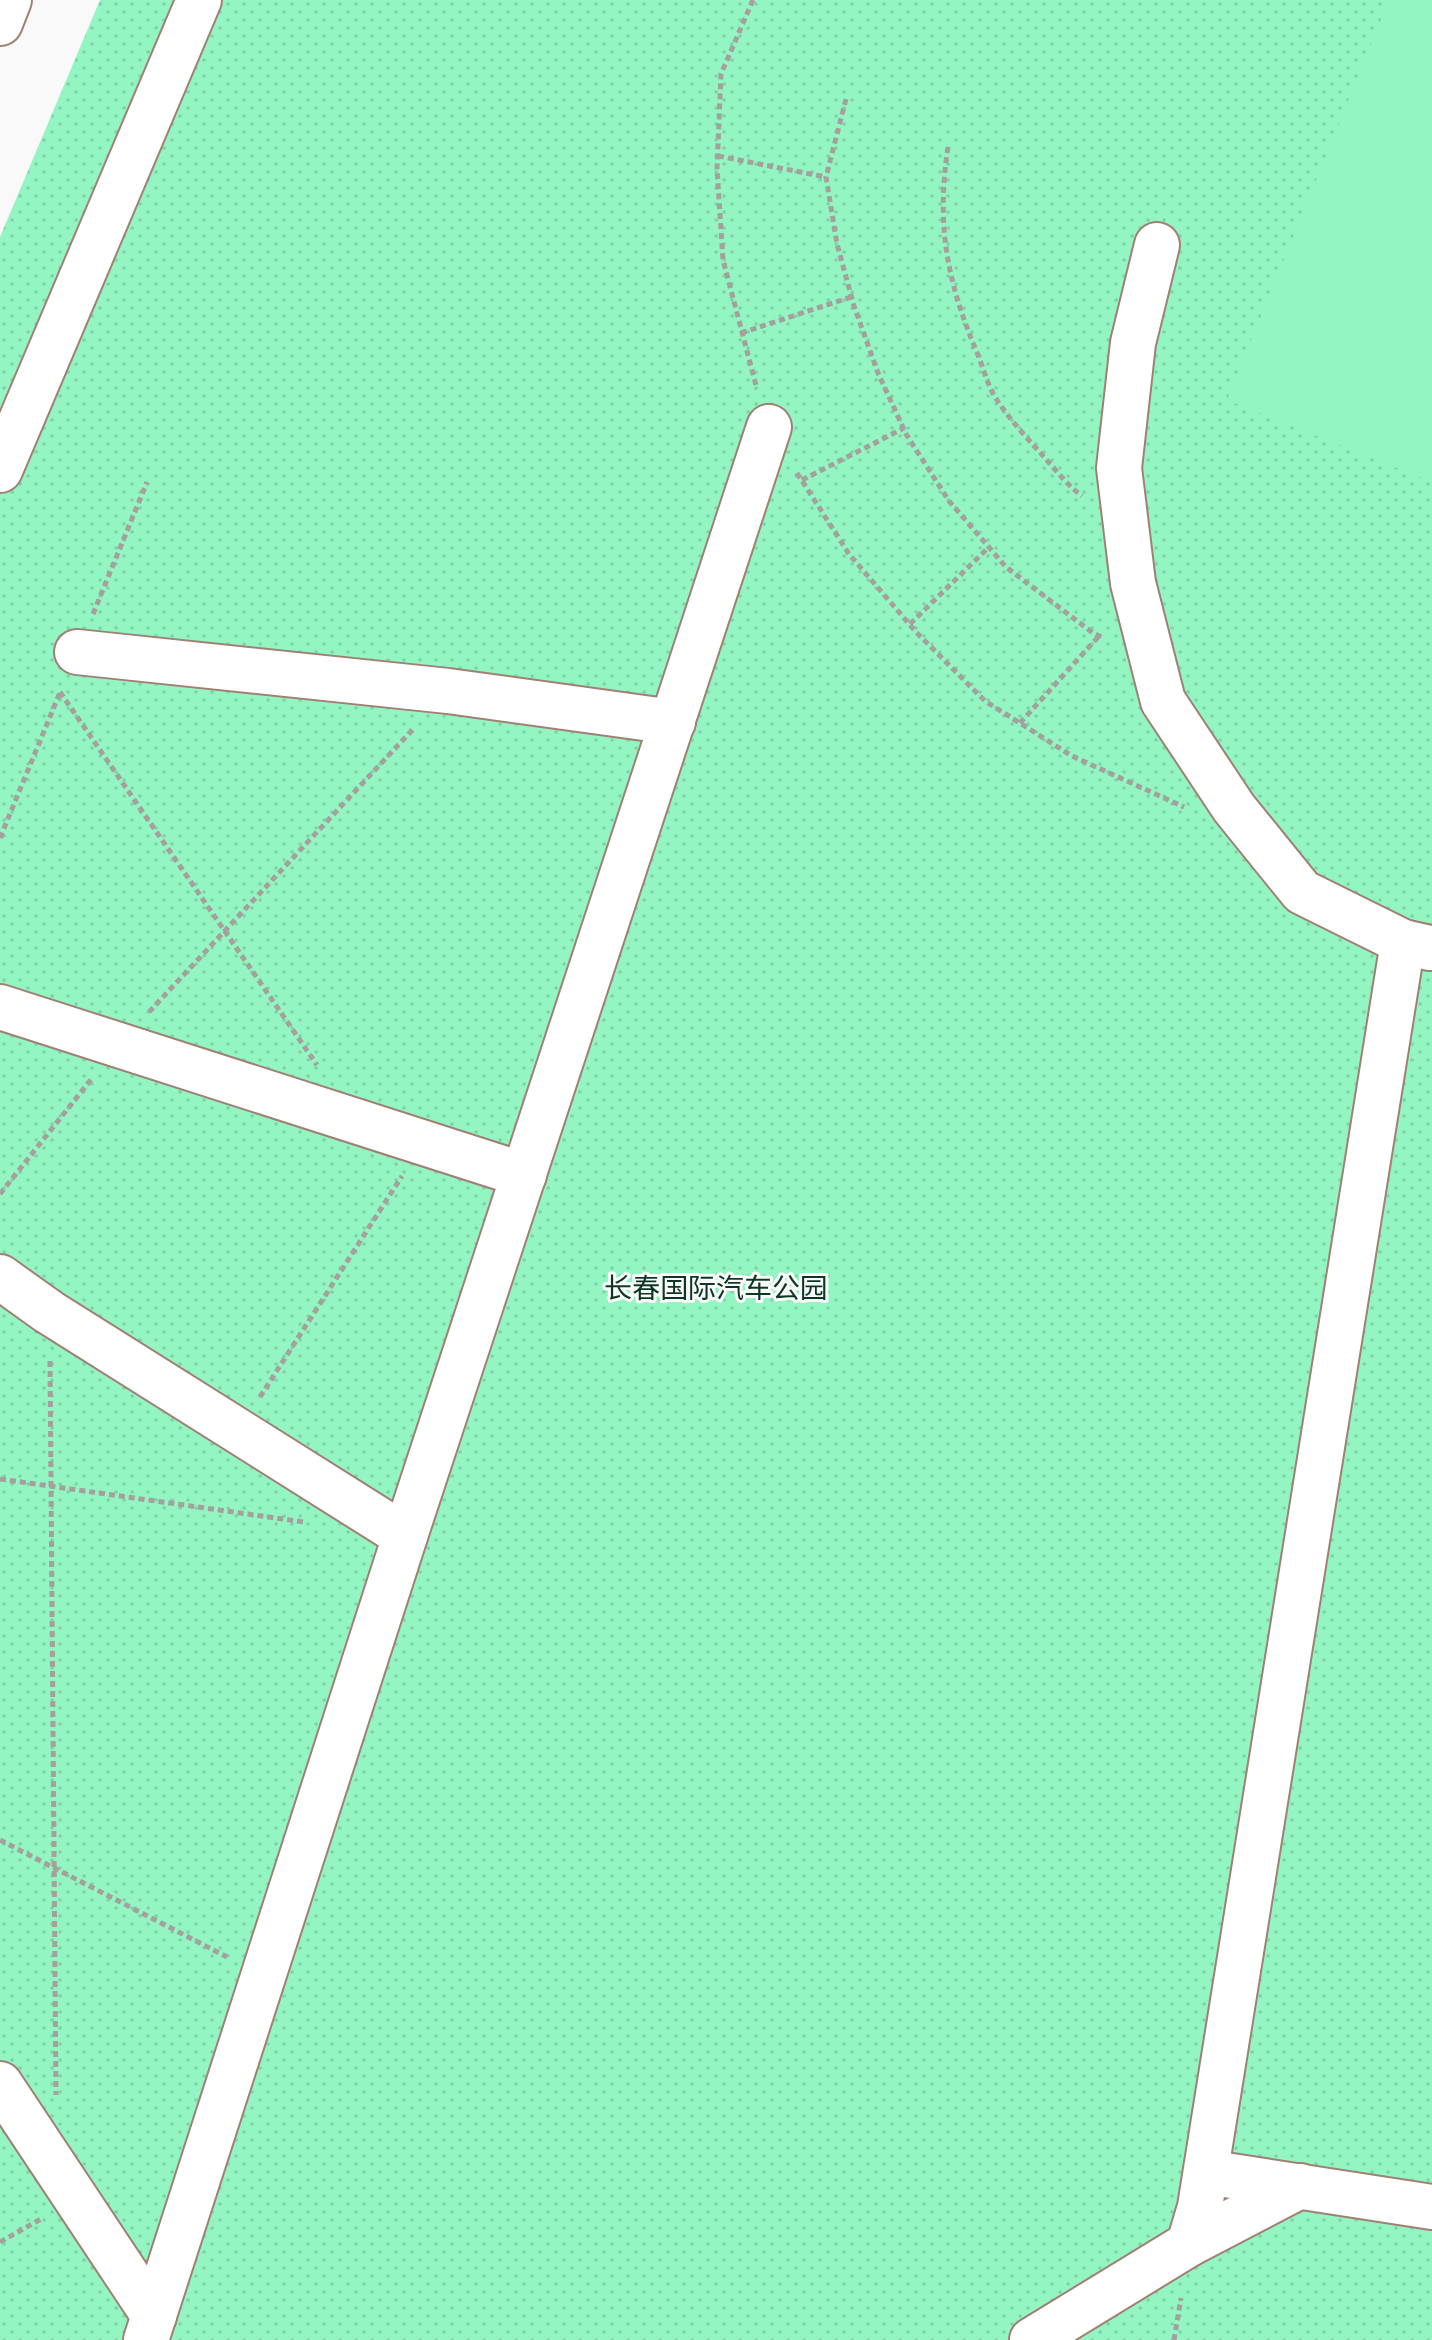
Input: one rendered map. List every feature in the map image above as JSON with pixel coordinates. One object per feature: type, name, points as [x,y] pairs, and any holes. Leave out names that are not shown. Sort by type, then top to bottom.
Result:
[{"type":"street","points":[[0,23],[9,0]]},
{"type":"street","points":[[0,470],[199,0]]},
{"type":"street","points":[[1157,245],[1133,343],[1119,468],[1133,583],[1163,701],[1234,808],[1302,892],[1417,945],[1200,2207],[1189,2244]]},
{"type":"street","points":[[150,2328],[405,1536],[769,427]]},
{"type":"street","points":[[77,652],[448,691],[673,722]]},
{"type":"street","points":[[0,1007],[524,1175]]},
{"type":"street","points":[[0,1277],[49,1312],[405,1536]]},
{"type":"street","points":[[0,2084],[150,2328]]},
{"type":"street","points":[[1206,2172],[1432,2207]]},
{"type":"street","points":[[1032,2340],[1189,2244],[1300,2186]]},
{"type":"path","points":[[753,0],[721,74],[717,169],[723,260],[769,427],[849,554],[910,624],[985,701],[1072,756],[1187,808]]},
{"type":"path","points":[[846,99],[826,177],[837,244],[851,297],[878,373],[904,428],[949,501],[1006,567],[1099,636],[1152,660]]},
{"type":"path","points":[[948,147],[942,186],[942,224],[951,278],[968,333],[996,398],[1074,490],[1126,526]]},
{"type":"path","points":[[718,156],[826,177]]},
{"type":"path","points":[[741,333],[851,297]]},
{"type":"path","points":[[802,480],[904,428]]},
{"type":"path","points":[[910,624],[989,547]]},
{"type":"path","points":[[1020,723],[1099,636]]},
{"type":"path","points":[[0,1194],[118,1045],[448,691]]},
{"type":"path","points":[[60,692],[322,1071]]},
{"type":"path","points":[[238,1431],[424,1143]]},
{"type":"path","points":[[49,1312],[57,2108]]},
{"type":"path","points":[[0,1479],[313,1523]]},
{"type":"path","points":[[0,1840],[264,1976]]},
{"type":"green space","name":"长春国际汽车公园","points":[[100,0],[1432,0],[1432,2340],[0,2340],[0,237]]},
{"type":"green space","points":[[1389,0],[1432,0],[1432,482],[1227,400]]}]
